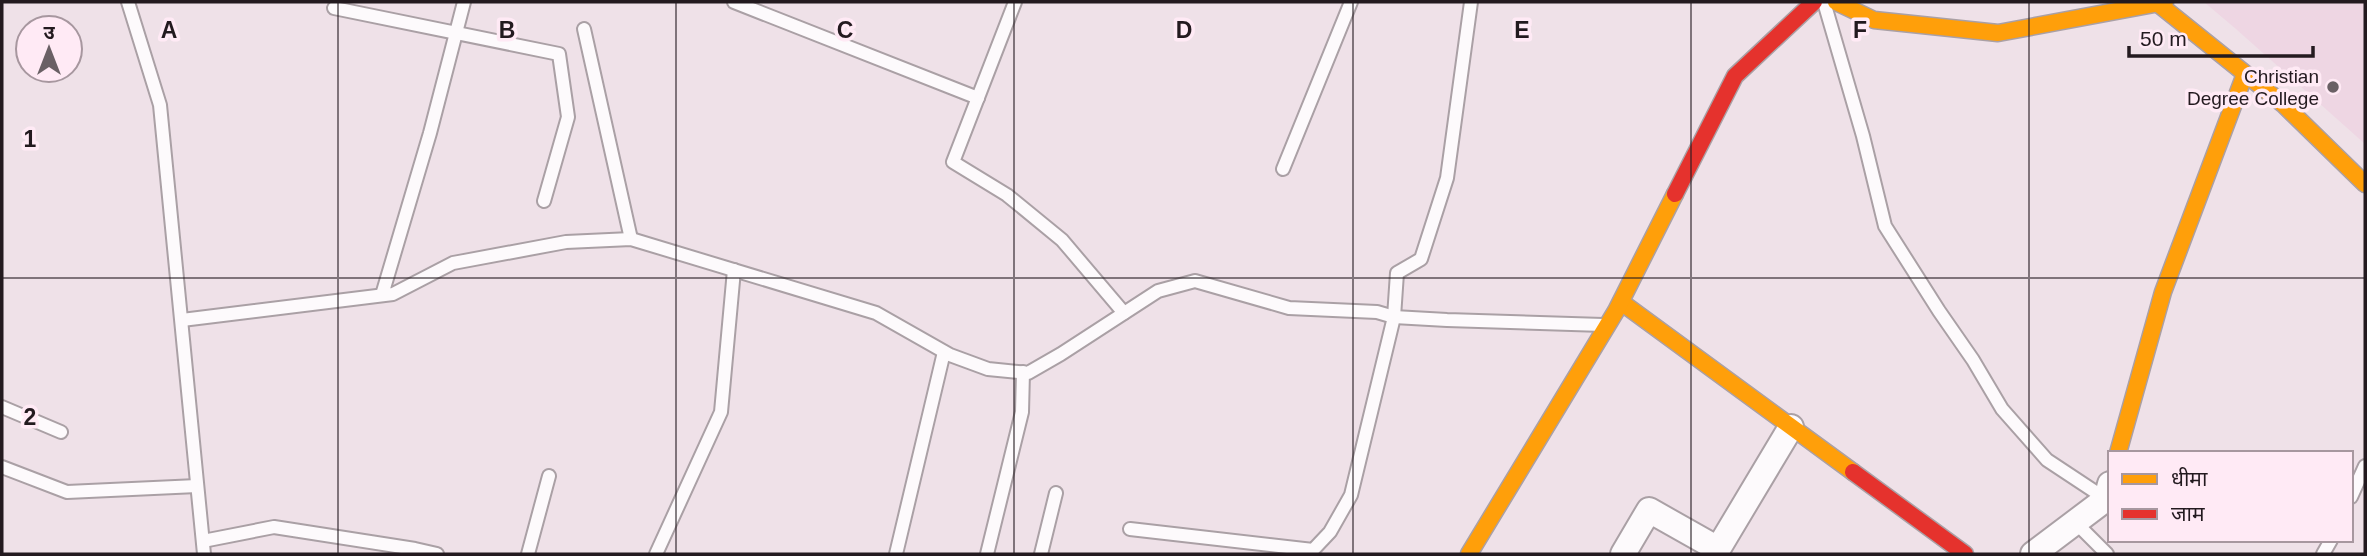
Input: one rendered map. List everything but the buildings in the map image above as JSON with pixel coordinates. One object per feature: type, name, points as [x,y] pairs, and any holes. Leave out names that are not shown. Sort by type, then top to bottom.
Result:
[{"type":"street","points":[[1469,554],[1620,302],[1735,76],[1814,2]]},
{"type":"street","points":[[1836,2],[1874,20],[1998,33],[2160,2],[2283,104],[2365,184]]},
{"type":"street","points":[[2120,451],[2163,292],[2245,74]]},
{"type":"street","points":[[1620,302],[1965,554]]},
{"type":"street","points":[[1623,554],[1648,510],[1718,549],[1791,427]]},
{"type":"street","points":[[2033,554],[2075,522],[2108,491]]},
{"type":"lane","points":[[128,2],[160,105],[204,547],[274,527],[437,554]]},
{"type":"lane","points":[[382,295],[430,132],[464,2]]},
{"type":"lane","points":[[734,2],[978,98]]},
{"type":"lane","points":[[1015,2],[953,162],[1007,195],[1062,240],[1124,313]]},
{"type":"lane","points":[[1283,169],[1351,2]]},
{"type":"lane","points":[[1130,529],[1311,552],[1330,532],[1351,495],[1394,317],[1398,273],[1421,259],[1447,178],[1471,2]]},
{"type":"lane","points":[[1824,2],[1863,136],[1885,226],[2002,409],[2046,460],[2108,491]]},
{"type":"lane","points":[[334,8],[559,54],[568,117],[544,201]]},
{"type":"lane","points":[[584,29],[631,239]]},
{"type":"lane","points":[[182,320],[393,294],[453,263],[566,242],[631,239],[876,313],[944,352],[988,369],[1028,373],[1158,290],[1195,281],[1289,308],[1377,312],[1394,317],[1447,320],[1607,325]]},
{"type":"lane","points":[[656,554],[721,412],[734,270]]},
{"type":"lane","points":[[896,554],[944,352]]},
{"type":"lane","points":[[987,554],[1022,412],[1023,372]]},
{"type":"lane","points":[[2,407],[61,432]]},
{"type":"lane","points":[[2353,492],[2365,466]]},
{"type":"lane","points":[[2,467],[67,492],[197,486]]},
{"type":"lane","points":[[528,554],[549,476]]},
{"type":"lane","points":[[1041,554],[1056,493]]},
{"type":"lane","points":[[2075,522],[2107,554]]},
{"type":"shaded area","name":"Christian Degree College","points":[[2204,2],[2365,2],[2365,144],[2236,29]]},
{"type":"traffic: slow","points":[[1836,2],[1874,20],[1998,33],[2165,2]]},
{"type":"traffic: slow","points":[[2156,2],[2283,104],[2365,184]]},
{"type":"traffic: slow","points":[[2119,451],[2163,292],[2245,74]]},
{"type":"traffic: slow","points":[[1469,554],[1616,311],[1675,194]]},
{"type":"traffic: slow","points":[[1621,302],[1853,472]]},
{"type":"traffic: jam","points":[[1675,194],[1735,76],[1814,2]]},
{"type":"traffic: jam","points":[[1853,472],[1965,554]]},
{"type":"place","name":"Christian Degree College","points":[[2333,87]]}]
